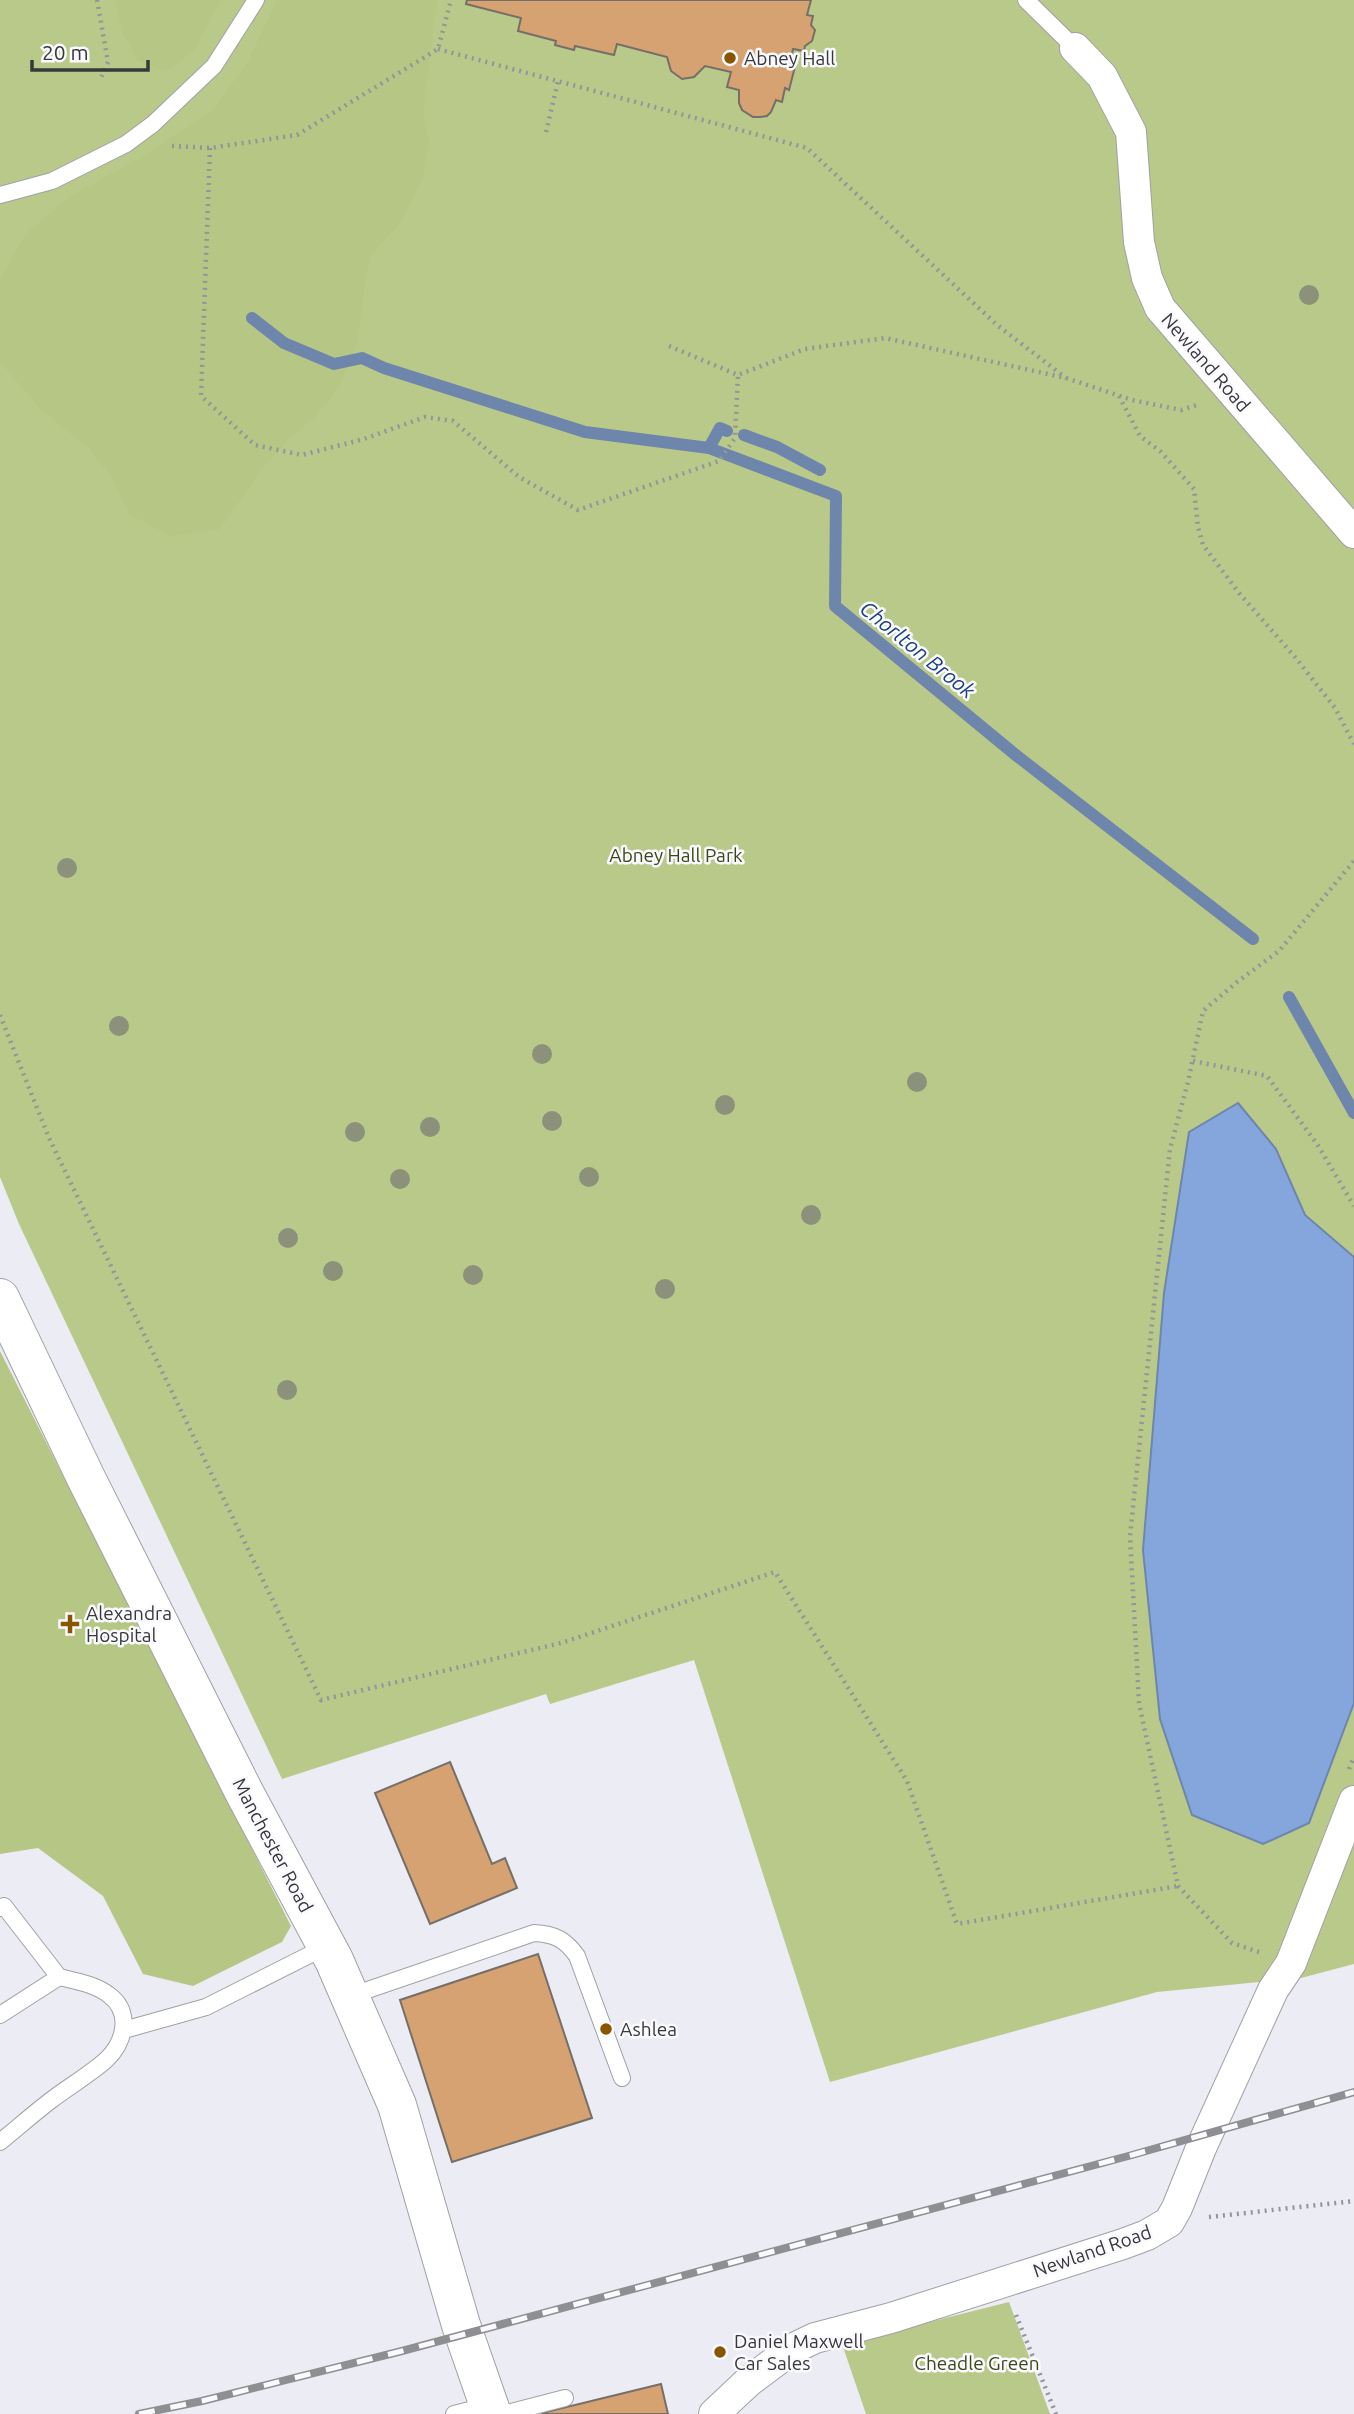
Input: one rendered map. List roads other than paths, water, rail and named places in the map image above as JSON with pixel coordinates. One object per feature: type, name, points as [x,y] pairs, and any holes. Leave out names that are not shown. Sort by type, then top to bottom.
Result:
[{"type":"main road","name":"Manchester Road","points":[[0,1298],[86,1478],[244,1792],[327,1946],[350,1996],[397,2105],[484,2412]]},
{"type":"street","name":"Newland Road","points":[[1075,48],[1102,76],[1131,132],[1139,242],[1147,278],[1160,308],[1354,533]]},
{"type":"street","name":"Newland Road","points":[[714,2414],[748,2382],[792,2349],[815,2338],[891,2318],[1123,2245],[1168,2222],[1184,2195],[1201,2148],[1273,1990],[1292,1963],[1354,1801]]},
{"type":"lane","points":[[0,195],[52,181],[125,144],[153,124],[214,66],[256,0]]},
{"type":"lane","points":[[1026,0],[1075,48]]},
{"type":"lane","points":[[0,1908],[4,1906],[59,1977],[108,1994],[119,2004],[124,2018],[120,2042],[107,2059],[0,2143]]},
{"type":"lane","points":[[350,1996],[534,1933],[551,1934],[568,1943],[576,1956],[622,2078]]},
{"type":"lane","points":[[124,2030],[206,2007],[327,1946]]},
{"type":"lane","points":[[0,2015],[59,1977]]},
{"type":"lane","points":[[484,2412],[565,2398]]},
{"type":"water","points":[[1238,1103],[1276,1149],[1305,1215],[1354,1257],[1354,1703],[1309,1823],[1263,1844],[1192,1815],[1160,1719],[1143,1550],[1164,1293],[1189,1132]]},
{"type":"waterway","name":"Chorlton Brook","points":[[252,318],[284,343],[334,364],[362,358],[384,368],[585,432],[709,448],[836,496],[835,606],[1017,756],[1253,939]]},
{"type":"waterway","points":[[709,448],[720,428],[727,431]]},
{"type":"waterway","points":[[744,435],[777,447],[820,470]]},
{"type":"waterway","name":"Chorlton Brook","points":[[1289,997],[1354,1113]]},
{"type":"railway","points":[[139,2414],[402,2351],[1132,2155],[1354,2092]]},
{"type":"place","name":"Abney Hall","points":[[730,58]]},
{"type":"place","name":"Alexandra Hospital","points":[[70,1624]]},
{"type":"place","name":"Ashlea","points":[[606,2029]]},
{"type":"place","name":"Daniel Maxwell Car Sales","points":[[720,2352]]},
{"type":"park label","name":"Abney Hall Park","points":[[676,855]]},
{"type":"park label","name":"Cheadle Green","points":[[977,2363]]}]
